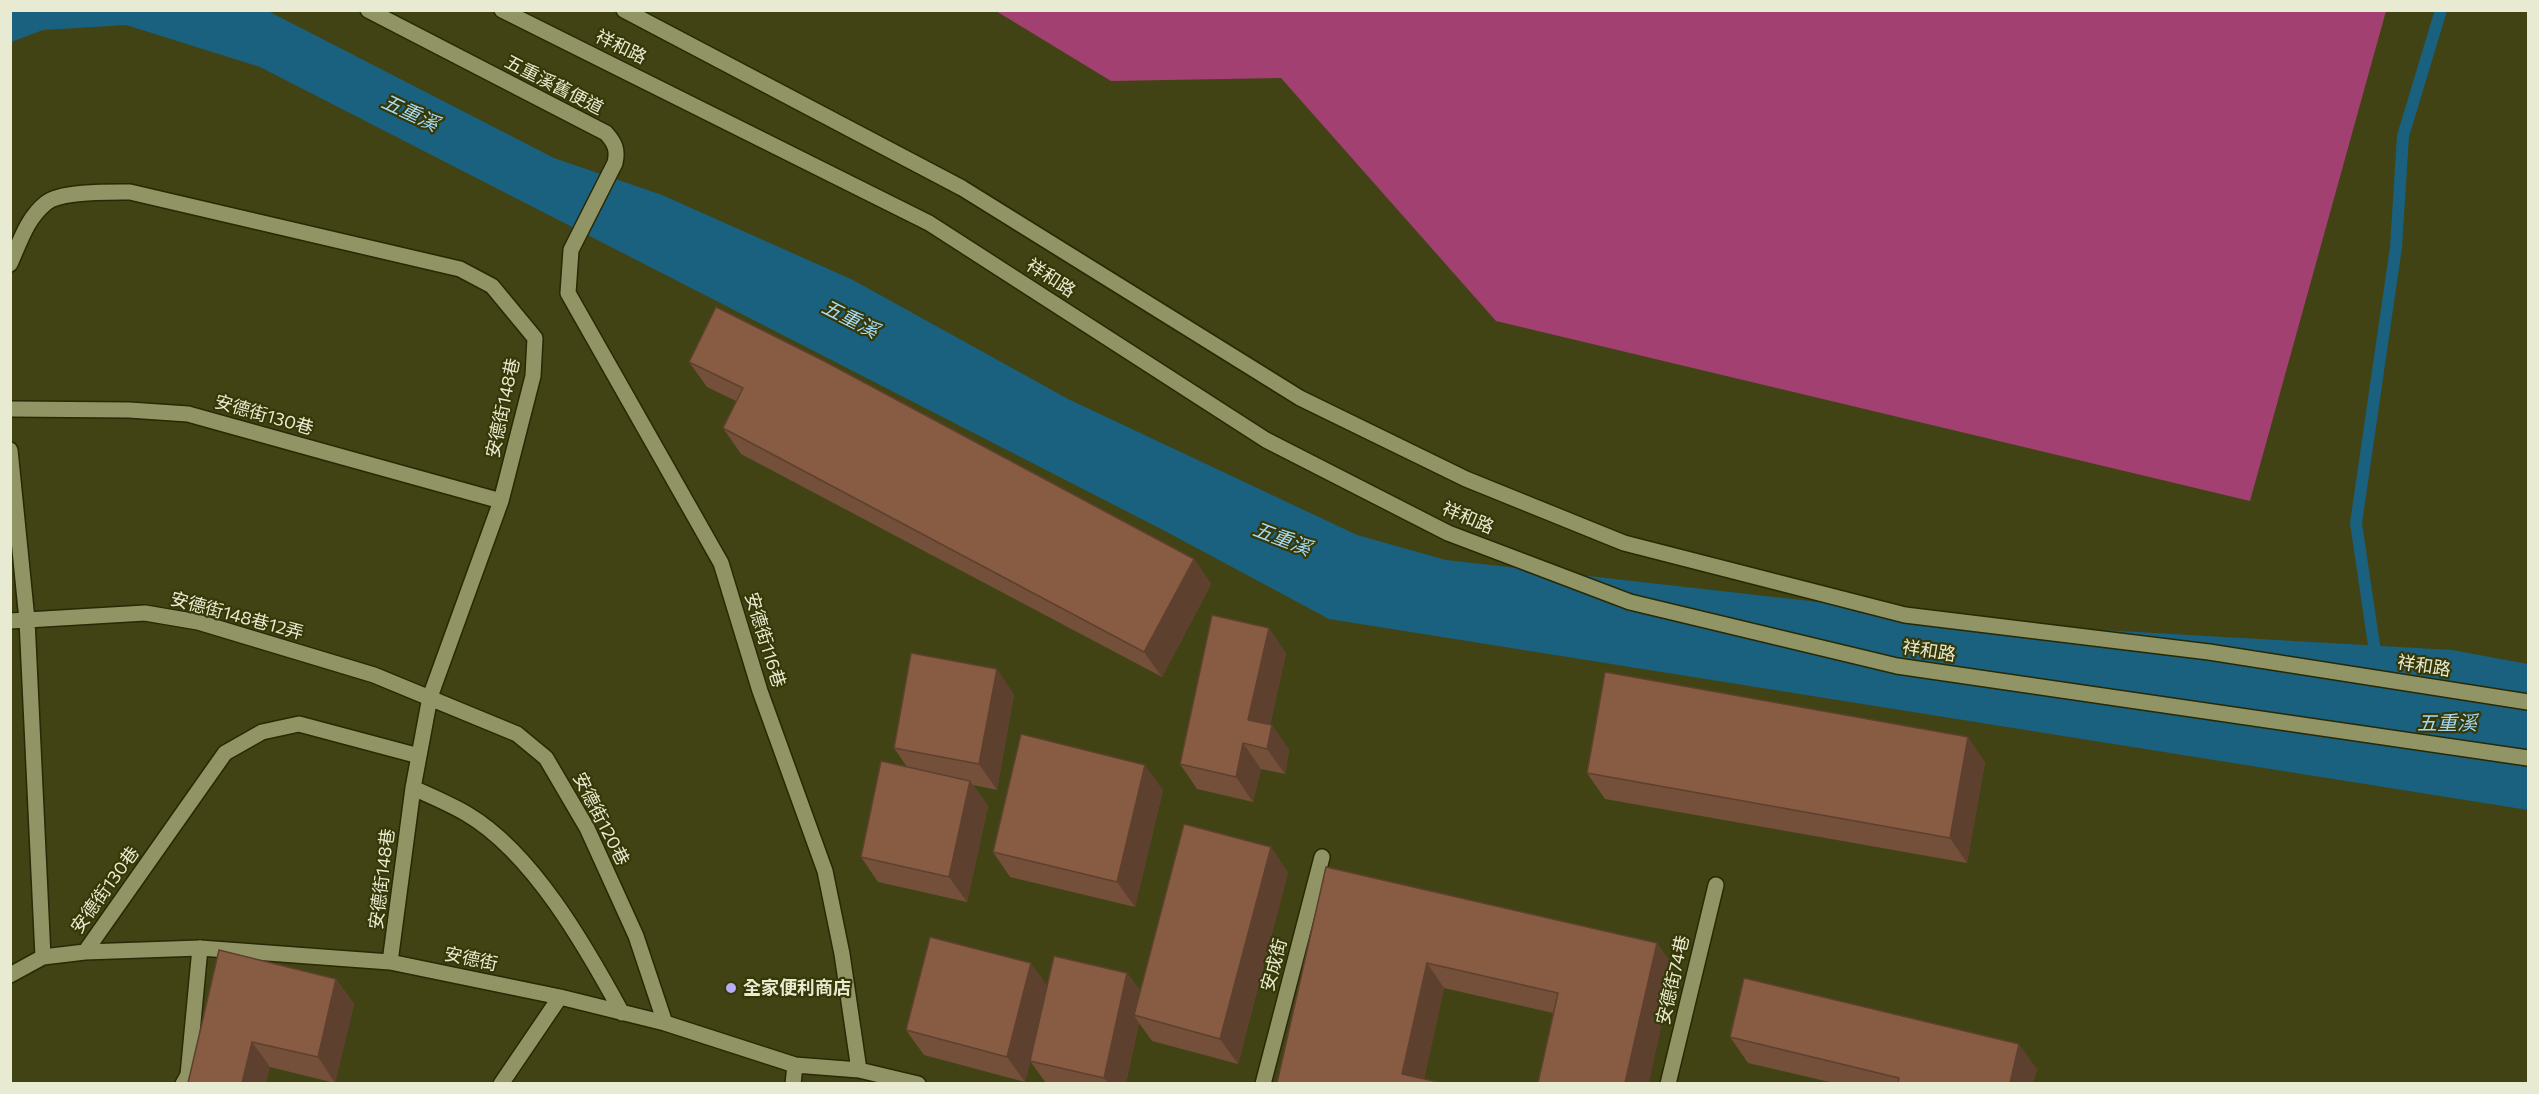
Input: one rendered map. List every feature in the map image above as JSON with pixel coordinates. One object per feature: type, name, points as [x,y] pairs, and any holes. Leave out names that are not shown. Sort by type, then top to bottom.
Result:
[{"type":"street","name":"五重溪舊便道","points":[[368,10],[606,133],[615,143],[615,163],[571,250]]},
{"type":"street","name":"祥和路","points":[[502,10],[929,223],[1266,440],[1448,533],[1630,602],[1897,666],[2529,758]]},
{"type":"street","name":"祥和路","points":[[624,10],[962,188],[1299,398],[1466,479],[1624,543],[1905,615],[2209,652],[2529,702]]},
{"type":"street","name":"安德街148巷","points":[[10,264],[29,222],[48,201],[91,191],[130,192],[460,269],[492,286],[535,338],[533,376],[501,501],[430,697],[413,788],[390,962]]},
{"type":"street","name":"安德街116巷","points":[[571,250],[568,293],[722,563],[760,691],[825,871],[842,954],[859,1070]]},
{"type":"street","name":"安德街130巷","points":[[10,410],[129,410],[188,414],[501,501]]},
{"type":"street","points":[[10,450],[27,620],[43,957]]},
{"type":"street","name":"安德街148巷12弄","points":[[10,621],[145,613],[166,616],[198,622],[374,675],[430,697]]},
{"type":"street","name":"安德街120巷","points":[[430,697],[518,734],[546,758],[586,828],[636,936],[665,1023]]},
{"type":"street","name":"安德街130巷","points":[[85,952],[225,753],[262,732],[299,724],[419,756]]},
{"type":"street","points":[[413,788],[469,815],[520,857],[582,941],[622,1013]]},
{"type":"street","name":"安成街","points":[[1263,1083],[1322,857]]},
{"type":"street","name":"安德街74巷","points":[[1668,1083],[1716,885]]},
{"type":"street","name":"安德街","points":[[10,975],[43,957],[85,952],[200,948],[390,962],[560,997],[665,1023],[795,1065],[859,1070],[901,1082],[918,1083]]},
{"type":"street","points":[[183,1083],[188,1075],[200,948]]},
{"type":"street","points":[[501,1083],[560,997]]},
{"type":"street","points":[[793,1083],[795,1065]]},
{"type":"shaded area","points":[[996,11],[2386,11],[2250,501],[1496,321],[1281,78],[1111,81]]},
{"type":"water","name":"五重溪","points":[[11,11],[268,11],[554,158],[662,195],[853,280],[1068,399],[1357,535],[1446,560],[2032,626],[2452,650],[2528,664],[2528,810],[1329,619],[1163,530],[260,67],[126,25],[43,30],[11,42]]},
{"type":"building","points":[[716,307],[824,361],[1194,559],[1144,652],[723,428],[743,388],[689,362]]},
{"type":"building","points":[[1212,615],[1269,628],[1248,720],[1272,725],[1267,749],[1243,743],[1236,777],[1180,764]]},
{"type":"building","points":[[911,653],[997,669],[979,764],[894,748]]},
{"type":"building","points":[[1605,672],[1968,737],[1950,838],[1587,773]]},
{"type":"building","points":[[1021,734],[1145,765],[1117,882],[993,852]]},
{"type":"building","points":[[881,761],[970,781],[949,877],[861,857]]},
{"type":"building","points":[[1184,824],[1271,847],[1220,1039],[1134,1015]]},
{"type":"building","points":[[1326,867],[1657,943],[1625,1083],[1538,1083],[1558,993],[1427,963],[1402,1074],[1442,1083],[1277,1083]]},
{"type":"building","points":[[930,937],[1031,963],[1007,1057],[906,1030]]},
{"type":"building","points":[[219,950],[336,979],[318,1057],[252,1042],[242,1083],[188,1083]]},
{"type":"building","points":[[1054,956],[1127,973],[1104,1078],[1030,1061]]},
{"type":"building","points":[[1744,978],[2019,1044],[2010,1083],[1898,1083],[1899,1078],[1730,1037]]},
{"type":"waterway","points":[[2376,659],[2356,523],[2396,247],[2403,136],[2441,10]]},
{"type":"place","name":"全家便利商店","points":[[731,988]]}]
